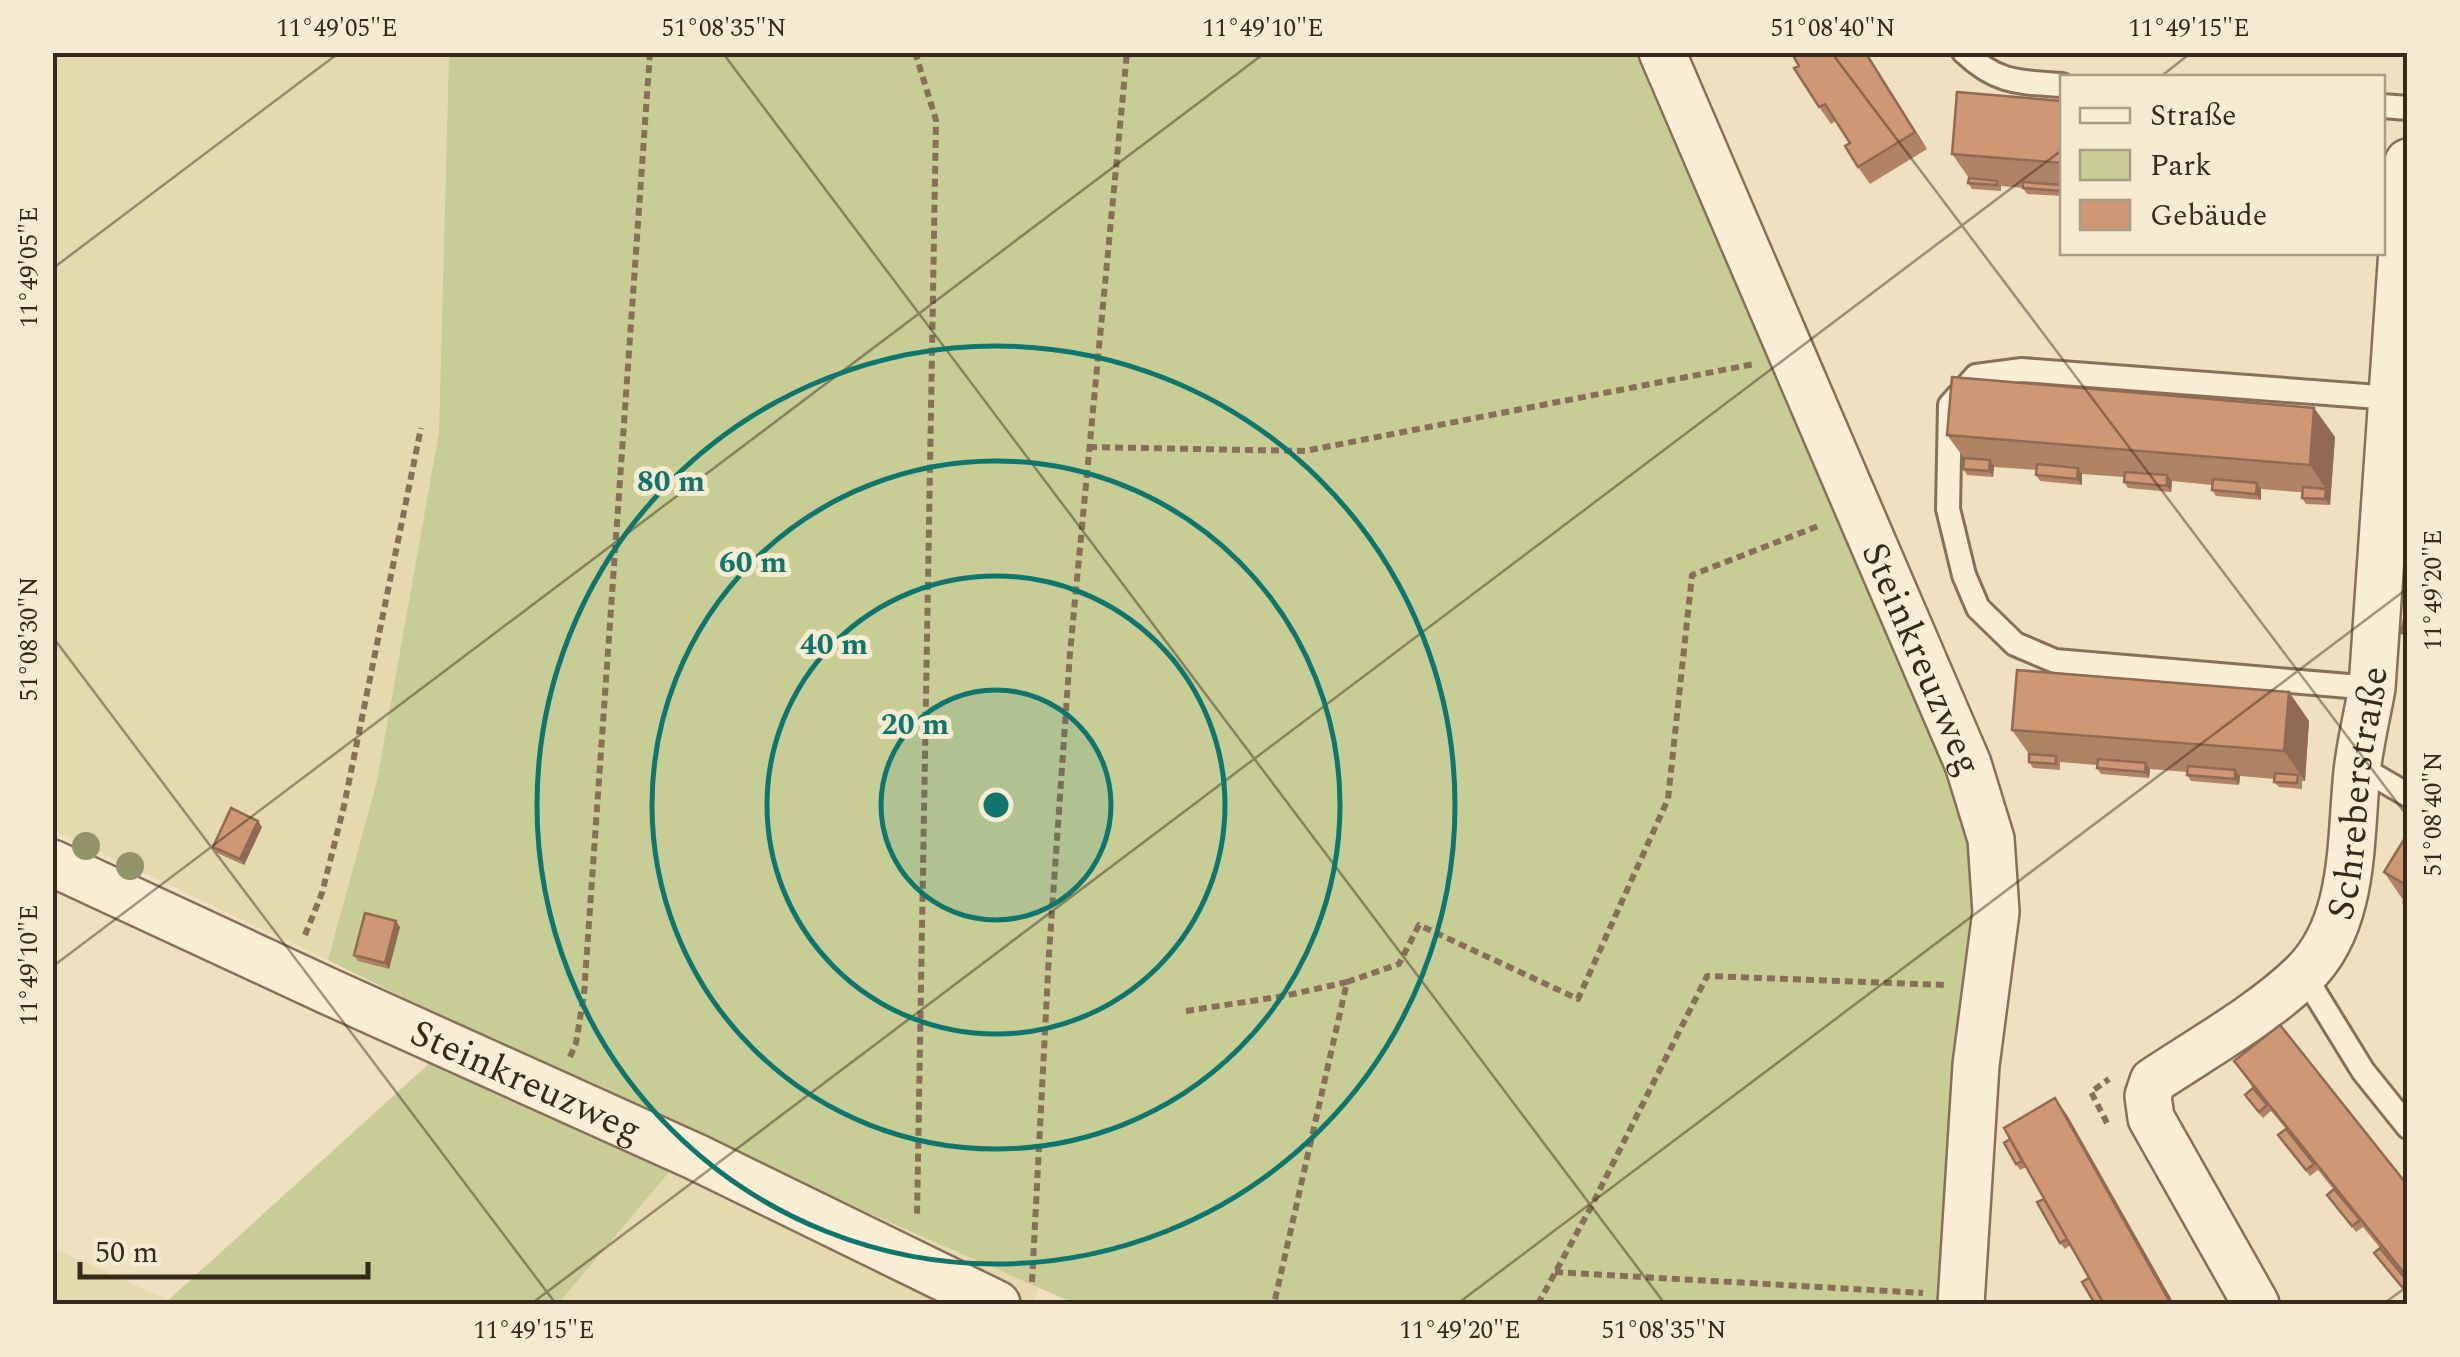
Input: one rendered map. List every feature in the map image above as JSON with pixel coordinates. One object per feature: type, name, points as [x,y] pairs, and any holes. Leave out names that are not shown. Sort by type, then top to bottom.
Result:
[{"type":"street","name":"Steinkreuzweg","points":[[1662,52],[1968,764],[1992,839],[1996,912],[1976,1065],[1962,1300]]},
{"type":"street","name":"Schreberstraße","points":[[2256,1304],[2151,1118],[2149,1087],[2152,1081],[2264,1007],[2304,975],[2320,956],[2339,916],[2358,766],[2394,555],[2392,398],[2404,273],[2408,162]]},
{"type":"street","name":"Steinkreuzweg","points":[[52,864],[696,1157],[914,1264],[1012,1299]]},
{"type":"lane","points":[[1964,52],[1979,67],[2007,81],[2060,85]]},
{"type":"lane","points":[[2372,688],[2054,661],[2014,644],[1978,608],[1964,575],[1948,509],[1950,405],[1976,376],[2022,370],[2392,398]]},
{"type":"lane","points":[[2358,766],[2408,795]]},
{"type":"lane","points":[[2304,975],[2363,1071],[2408,1127]]},
{"type":"path","points":[[552,1091],[576,1043],[584,994],[650,52]]},
{"type":"path","points":[[914,1264],[936,140],[936,120],[915,52]]},
{"type":"path","points":[[1012,1299],[1032,1284],[1070,653],[1127,52]]},
{"type":"path","points":[[1088,447],[1305,451],[1794,357]]},
{"type":"path","points":[[289,973],[322,893],[344,806],[421,428]]},
{"type":"path","points":[[1186,1011],[1348,982],[1399,964],[1419,925],[1578,999],[1668,799],[1692,575],[1859,508]]},
{"type":"path","points":[[1538,1304],[1708,976],[1986,987]]},
{"type":"path","points":[[1274,1304],[1348,982]]},
{"type":"path","points":[[1555,1272],[1962,1300]]},
{"type":"shaded area","points":[[53,53],[449,53],[439,432],[377,781],[328,960],[53,830]]},
{"type":"shaded area","points":[[698,1138],[1039,1287],[1032,1304],[558,1304]]},
{"type":"shaded area","points":[[53,1248],[168,1300],[164,1304],[53,1304]]},
{"type":"green space","points":[[449,53],[1648,53],[1944,748],[1975,839],[1974,986],[1949,1304],[1076,1304],[698,1138],[558,1304],[164,1304],[467,1029],[328,960],[377,781],[439,432]]},
{"type":"building","points":[[1791,52],[1865,52],[1915,132],[1858,167],[1845,146],[1850,143],[1825,104],[1819,107],[1794,68],[1799,66]]},
{"type":"building","points":[[1957,92],[2060,101],[2060,163],[1952,154]]},
{"type":"building","points":[[1969,178],[1997,181],[1997,185],[1968,183]]},
{"type":"building","points":[[2023,182],[2060,185],[2060,191],[2023,188]]},
{"type":"building","points":[[1952,377],[2314,408],[2310,465],[1947,435]]},
{"type":"building","points":[[1964,458],[1990,460],[1989,471],[1963,469]]},
{"type":"building","points":[[2037,464],[2078,468],[2077,479],[2036,475]]},
{"type":"building","points":[[2125,472],[2167,475],[2167,486],[2124,482]]},
{"type":"building","points":[[2213,479],[2257,483],[2256,494],[2212,490]]},
{"type":"building","points":[[2303,487],[2326,489],[2325,499],[2302,498]]},
{"type":"building","points":[[2408,602],[2408,634],[2401,633]]},
{"type":"building","points":[[2017,670],[2289,692],[2284,751],[2012,730]]},
{"type":"building","points":[[2029,754],[2056,756],[2056,764],[2029,762]]},
{"type":"building","points":[[2098,759],[2146,763],[2145,772],[2097,768]]},
{"type":"building","points":[[2188,766],[2235,770],[2235,779],[2187,775]]},
{"type":"building","points":[[2275,773],[2298,775],[2297,783],[2274,782]]},
{"type":"building","points":[[231,808],[258,821],[240,859],[213,847]]},
{"type":"building","points":[[2408,833],[2408,886],[2384,872]]},
{"type":"building","points":[[365,913],[396,921],[385,963],[354,955]]},
{"type":"building","points":[[2280,1025],[2408,1186],[2408,1278],[2234,1061]]},
{"type":"building","points":[[2253,1088],[2267,1105],[2259,1112],[2245,1095]]},
{"type":"building","points":[[2055,1098],[2171,1304],[2104,1304],[2004,1128]]},
{"type":"building","points":[[2286,1129],[2314,1164],[2306,1170],[2278,1135]]},
{"type":"building","points":[[2010,1139],[2022,1161],[2016,1164],[2004,1143]]},
{"type":"building","points":[[2334,1189],[2360,1220],[2352,1226],[2327,1195]]},
{"type":"building","points":[[2044,1199],[2067,1239],[2060,1243],[2037,1202]]},
{"type":"building","points":[[2380,1248],[2408,1282],[2402,1287],[2374,1253]]},
{"type":"building","points":[[2089,1278],[2104,1304],[2095,1304],[2082,1282]]}]
